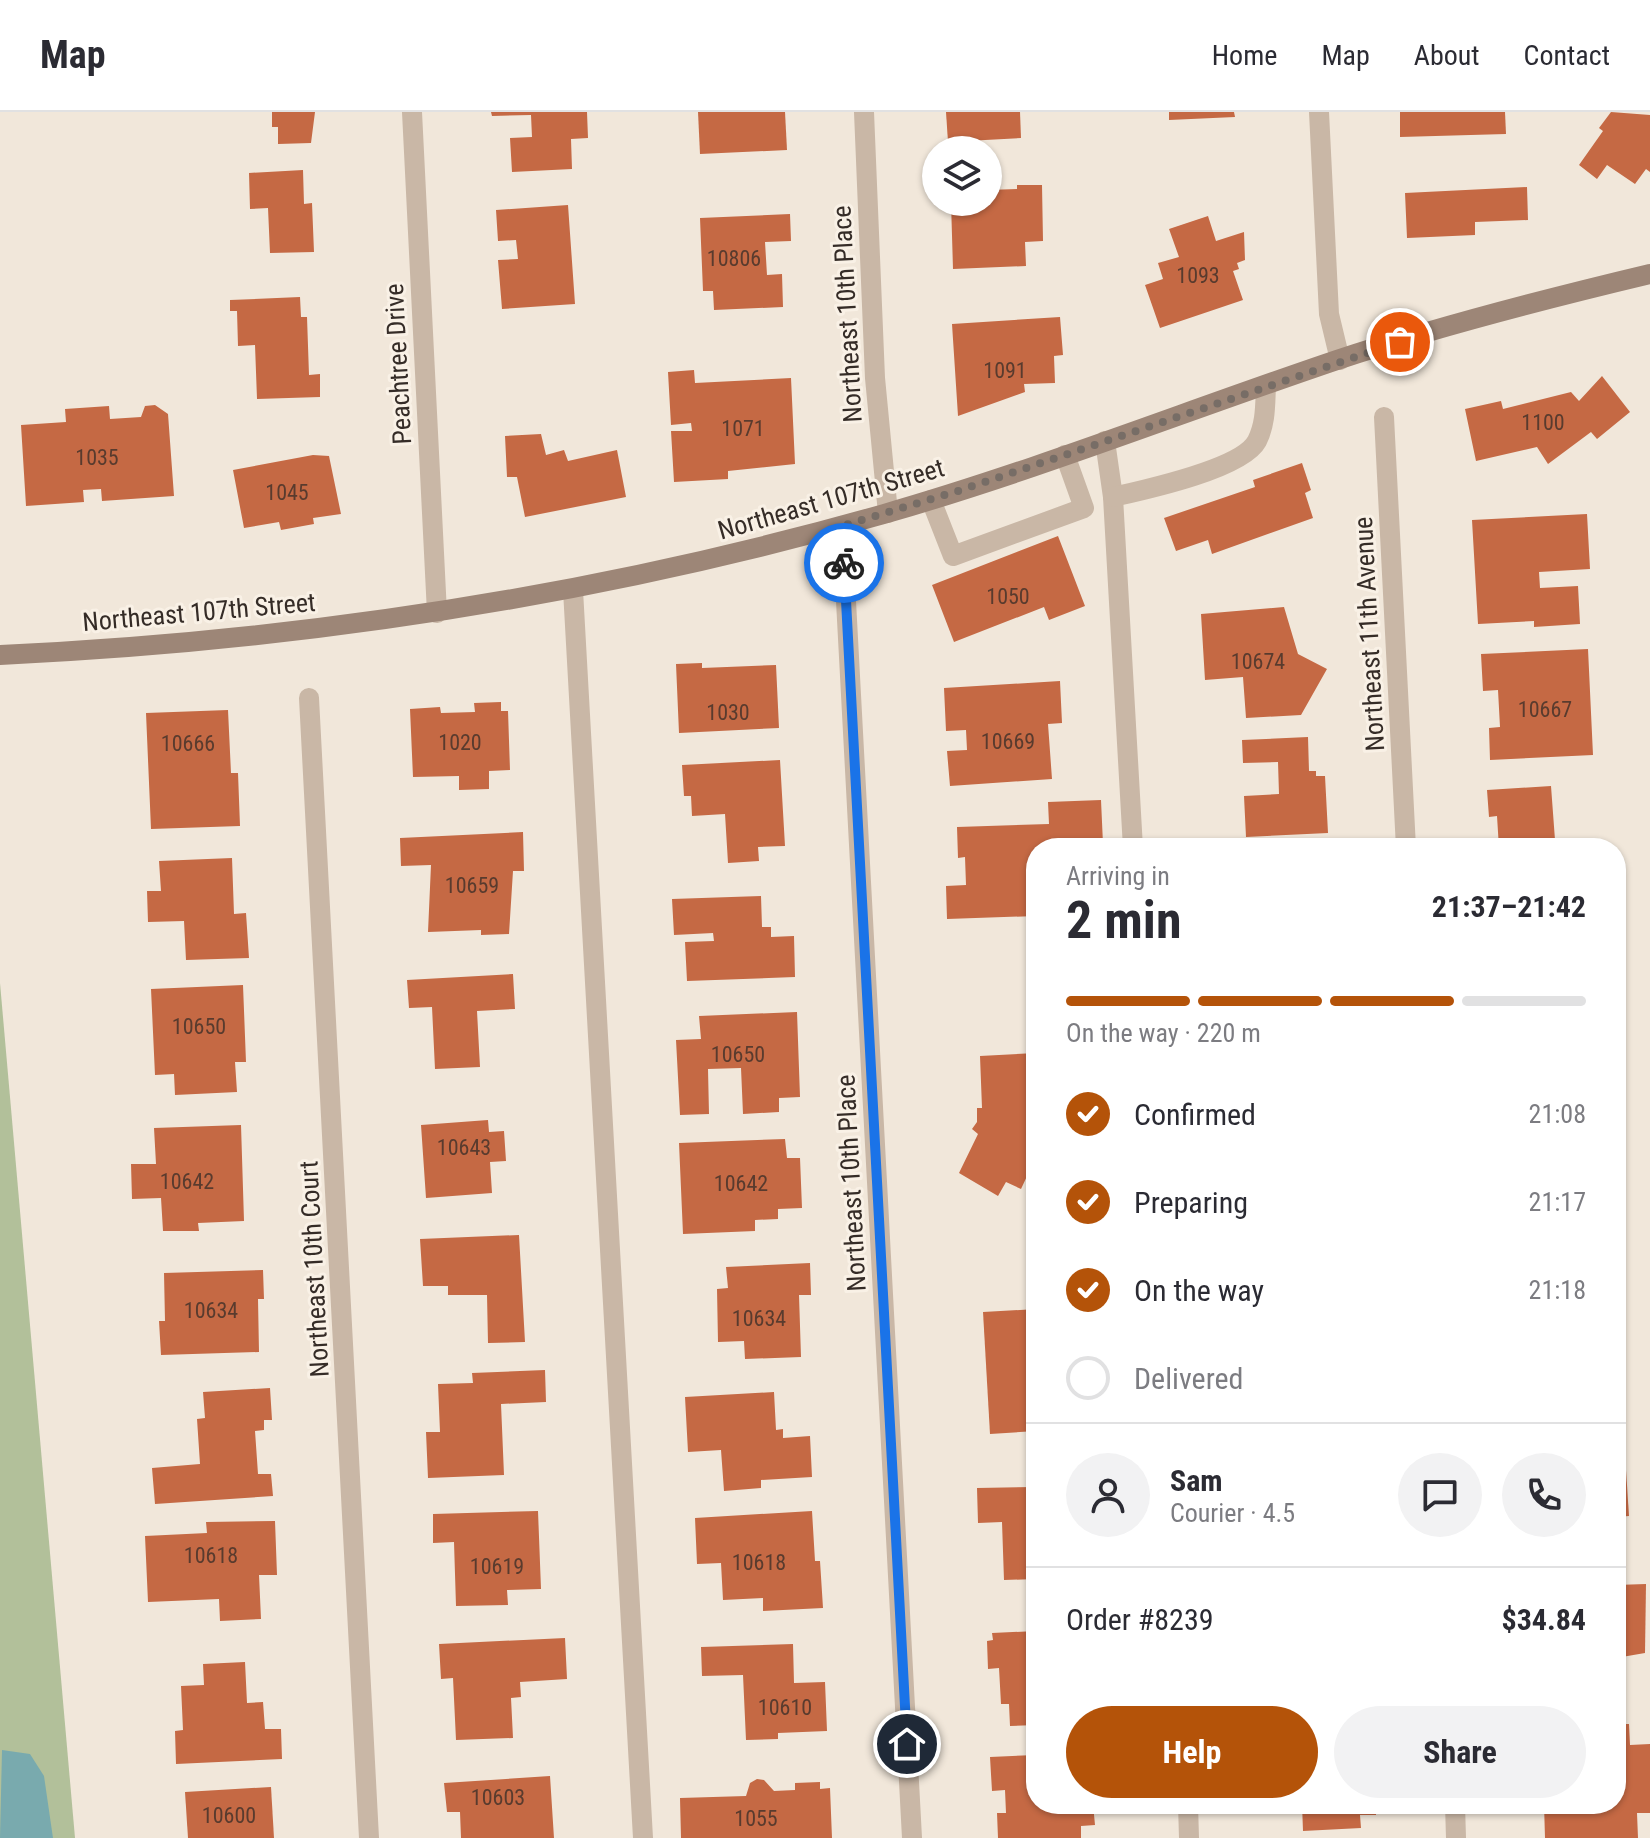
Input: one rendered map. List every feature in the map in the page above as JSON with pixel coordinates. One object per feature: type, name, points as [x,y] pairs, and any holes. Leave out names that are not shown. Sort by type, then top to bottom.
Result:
[{"type":"street","name":"Peachtree Drive","points":[[412,112],[437,613]]},
{"type":"street","name":"Northeast 10th Place","points":[[864,112],[875,378],[888,513]]},
{"type":"street","points":[[1319,112],[1329,314],[1340,360]]},
{"type":"street","name":"Northeast 107th Street","points":[[0,655],[221,638],[437,613],[573,590],[888,513],[1340,360],[1522,305],[1650,274]]},
{"type":"street","points":[[1113,497],[1176,480],[1232,461],[1244,453],[1255,444],[1264,420],[1266,386]]},
{"type":"street","name":"Northeast 11th Avenue","points":[[1384,417],[1405,838]]},
{"type":"street","points":[[1105,441],[1113,497],[1132,838]]},
{"type":"street","points":[[931,500],[953,556],[1084,508],[1065,455]]},
{"type":"street","name":"Northeast 10th Place","points":[[842,526],[912,1838]]},
{"type":"street","points":[[573,590],[643,1838]]},
{"type":"street","name":"Northeast 10th Court","points":[[309,698],[369,1838]]},
{"type":"street","points":[[1188,1814],[1189,1838]]},
{"type":"street","points":[[1455,1814],[1456,1838]]},
{"type":"green space","points":[[0,983],[75,1838],[0,1838]]},
{"type":"water","points":[[2,1750],[30,1754],[44,1776],[53,1838],[0,1838]]},
{"type":"building","points":[[272,112],[315,112],[311,143],[278,144],[278,127],[272,127]]},
{"type":"building","points":[[491,112],[587,112],[588,138],[571,139],[572,169],[512,172],[510,138],[532,137],[531,115],[492,116]]},
{"type":"building","points":[[698,112],[785,112],[787,150],[700,154]]},
{"type":"building","points":[[946,112],[1020,112],[1021,138],[948,136]]},
{"type":"building","points":[[1169,112],[1234,112],[1235,117],[1169,120]]},
{"type":"building","points":[[1400,112],[1505,112],[1506,134],[1400,137]]},
{"type":"building","points":[[1611,112],[1650,115],[1650,172],[1646,169],[1635,184],[1607,165],[1597,179],[1579,165],[1603,131],[1599,128]]},
{"type":"building","points":[[303,170],[304,204],[312,203],[314,252],[270,253],[268,208],[250,209],[249,173]]},
{"type":"building","points":[[1017,185],[1042,185],[1043,241],[1025,242],[1026,266],[953,269],[951,216],[1002,216],[1002,190],[1017,189]]},
{"type":"building","points":[[1527,187],[1528,220],[1475,222],[1475,235],[1407,238],[1405,193]]},
{"type":"building","points":[[568,205],[575,304],[502,309],[498,260],[518,259],[516,240],[498,241],[496,210]]},
{"type":"building","points":[[790,214],[791,241],[765,242],[767,275],[782,274],[783,307],[714,310],[713,291],[703,291],[700,218]]},
{"type":"building","points":[[1208,216],[1216,241],[1244,232],[1245,260],[1237,263],[1239,269],[1233,271],[1243,300],[1160,328],[1145,285],[1163,279],[1158,263],[1179,257],[1169,229]]},
{"type":"building","points":[[300,297],[301,317],[307,317],[309,375],[320,374],[320,397],[257,399],[255,345],[238,346],[237,311],[230,311],[230,300]]},
{"type":"building","points":[[1060,317],[1063,355],[1054,356],[1055,383],[1024,384],[1025,392],[958,416],[952,324]]},
{"type":"building","points":[[694,370],[695,383],[791,378],[795,464],[728,471],[728,479],[674,482],[671,431],[692,431],[691,423],[671,425],[668,372]]},
{"type":"building","points":[[1602,376],[1630,412],[1597,439],[1591,432],[1548,464],[1537,447],[1476,461],[1465,409],[1501,401],[1503,409],[1571,392],[1579,401]]},
{"type":"building","points":[[155,405],[168,414],[174,496],[102,501],[101,489],[83,490],[84,502],[26,506],[21,425],[66,422],[65,409],[109,406],[110,419],[141,417],[145,406]]},
{"type":"building","points":[[541,434],[546,455],[564,450],[568,461],[617,450],[626,497],[525,517],[517,477],[507,477],[505,436]]},
{"type":"building","points":[[313,455],[329,456],[341,514],[313,518],[314,524],[281,530],[279,522],[244,528],[233,470]]},
{"type":"building","points":[[1302,463],[1311,490],[1305,493],[1313,518],[1212,554],[1208,540],[1176,551],[1164,518],[1255,487],[1253,480]]},
{"type":"building","points":[[1587,514],[1590,569],[1539,572],[1540,588],[1578,586],[1580,624],[1534,627],[1534,621],[1478,624],[1472,520]]},
{"type":"building","points":[[1058,536],[1085,606],[1049,620],[1044,607],[954,642],[932,585]]},
{"type":"building","points":[[1284,607],[1298,654],[1327,669],[1301,715],[1246,718],[1243,677],[1205,680],[1201,614]]},
{"type":"building","points":[[1588,649],[1593,755],[1490,760],[1489,728],[1500,727],[1498,690],[1483,691],[1481,654]]},
{"type":"building","points":[[702,663],[702,668],[776,665],[779,728],[679,733],[676,664]]},
{"type":"building","points":[[1060,681],[1062,723],[1048,724],[1052,779],[950,786],[947,751],[967,750],[966,730],[946,731],[944,688]]},
{"type":"building","points":[[501,702],[501,711],[508,711],[510,770],[489,771],[489,789],[459,790],[459,776],[413,777],[410,709],[440,707],[441,713],[475,712],[474,703]]},
{"type":"building","points":[[228,710],[231,773],[238,773],[240,826],[151,829],[146,713]]},
{"type":"building","points":[[1308,737],[1309,771],[1316,771],[1316,776],[1325,776],[1328,833],[1246,837],[1244,796],[1279,794],[1278,762],[1243,763],[1242,740]]},
{"type":"building","points":[[780,760],[785,846],[758,847],[759,861],[728,863],[725,814],[692,816],[691,796],[684,796],[682,765]]},
{"type":"building","points":[[1551,786],[1555,838],[1498,838],[1497,816],[1489,817],[1487,790]]},
{"type":"building","points":[[1101,800],[1103,838],[1026,838],[1026,916],[947,919],[946,886],[966,885],[965,857],[958,858],[957,827],[1049,824],[1048,802]]},
{"type":"building","points":[[523,832],[524,871],[513,871],[509,934],[481,935],[481,930],[428,932],[431,865],[401,866],[400,838]]},
{"type":"building","points":[[232,858],[234,914],[246,913],[249,958],[186,960],[184,921],[148,922],[147,891],[161,891],[159,861]]},
{"type":"building","points":[[761,896],[762,927],[771,927],[771,937],[794,936],[795,977],[687,981],[685,942],[714,941],[713,933],[674,935],[672,899]]},
{"type":"building","points":[[513,974],[515,1009],[477,1011],[480,1067],[435,1069],[432,1007],[409,1008],[407,980]]},
{"type":"building","points":[[243,985],[246,1062],[235,1062],[237,1092],[175,1095],[174,1074],[155,1075],[151,989]]},
{"type":"building","points":[[797,1012],[800,1097],[779,1098],[779,1112],[743,1114],[741,1068],[708,1069],[709,1114],[680,1115],[676,1040],[701,1039],[699,1016]]},
{"type":"building","points":[[1026,1054],[1026,1178],[1021,1189],[1006,1182],[998,1196],[959,1173],[978,1134],[972,1129],[977,1122],[977,1108],[982,1108],[980,1056]]},
{"type":"building","points":[[488,1120],[489,1132],[504,1131],[506,1161],[490,1162],[492,1193],[426,1198],[421,1125]]},
{"type":"building","points":[[241,1125],[244,1221],[198,1223],[199,1231],[163,1231],[161,1198],[132,1199],[131,1164],[156,1164],[154,1128]]},
{"type":"building","points":[[785,1139],[787,1158],[800,1158],[802,1208],[778,1209],[778,1219],[755,1220],[755,1231],[683,1234],[679,1143]]},
{"type":"building","points":[[519,1235],[525,1342],[488,1343],[487,1295],[448,1295],[448,1286],[423,1286],[420,1239]]},
{"type":"building","points":[[810,1263],[811,1295],[799,1295],[801,1357],[745,1359],[744,1341],[718,1342],[717,1289],[728,1288],[726,1267]]},
{"type":"building","points":[[263,1270],[264,1299],[258,1299],[259,1352],[161,1355],[159,1321],[165,1321],[164,1273]]},
{"type":"building","points":[[1026,1310],[1026,1432],[990,1434],[983,1312]]},
{"type":"building","points":[[545,1370],[546,1402],[501,1404],[504,1475],[428,1478],[426,1432],[440,1432],[438,1384],[473,1383],[472,1373]]},
{"type":"building","points":[[270,1388],[272,1420],[264,1420],[264,1430],[255,1431],[258,1474],[271,1474],[273,1496],[155,1504],[152,1468],[200,1464],[197,1419],[205,1418],[203,1392]]},
{"type":"building","points":[[774,1392],[776,1430],[783,1429],[783,1438],[810,1436],[812,1477],[761,1480],[761,1488],[724,1491],[721,1450],[688,1452],[685,1397]]},
{"type":"building","points":[[1626,1470],[1629,1516],[1626,1516]]},
{"type":"building","points":[[1026,1487],[1026,1579],[1004,1580],[1002,1522],[978,1523],[977,1488]]},
{"type":"building","points":[[538,1511],[541,1589],[507,1590],[508,1605],[456,1606],[454,1542],[433,1543],[433,1514]]},
{"type":"building","points":[[812,1511],[815,1561],[820,1561],[823,1608],[763,1611],[763,1598],[723,1600],[721,1563],[697,1564],[695,1518]]},
{"type":"building","points":[[275,1521],[277,1575],[259,1575],[261,1619],[220,1621],[219,1599],[148,1602],[145,1536],[207,1533],[206,1522]]},
{"type":"building","points":[[1646,1584],[1645,1653],[1626,1656],[1626,1585]]},
{"type":"building","points":[[1026,1631],[1026,1725],[1010,1726],[1009,1704],[1001,1704],[999,1668],[988,1669],[987,1641],[993,1640],[992,1633]]},
{"type":"building","points":[[565,1638],[567,1679],[520,1682],[521,1697],[511,1698],[513,1738],[456,1740],[453,1678],[441,1679],[439,1644]]},
{"type":"building","points":[[793,1644],[794,1683],[825,1682],[827,1731],[778,1733],[778,1739],[746,1740],[743,1675],[702,1676],[701,1647]]},
{"type":"building","points":[[245,1662],[247,1703],[263,1702],[265,1729],[281,1729],[282,1759],[176,1764],[175,1731],[183,1730],[181,1686],[204,1685],[203,1664]]},
{"type":"building","points":[[1626,1724],[1629,1724],[1630,1745],[1650,1744],[1650,1813],[1637,1813],[1638,1838],[1545,1838],[1544,1814],[1626,1814]]},
{"type":"building","points":[[1026,1755],[1026,1814],[1094,1814],[1095,1825],[1081,1826],[1081,1838],[998,1838],[997,1813],[1006,1813],[1005,1790],[992,1791],[990,1757]]},
{"type":"building","points":[[550,1776],[554,1838],[461,1838],[460,1812],[447,1812],[444,1783]]},
{"type":"building","points":[[757,1779],[764,1780],[774,1791],[795,1790],[795,1783],[820,1782],[820,1789],[830,1788],[832,1838],[681,1838],[680,1798],[746,1796],[750,1783]]},
{"type":"building","points":[[271,1787],[274,1838],[188,1838],[185,1792]]},
{"type":"building","points":[[1302,1814],[1376,1814],[1360,1815],[1361,1828],[1303,1831]]},
{"type":"way so far","points":[[844,563],[842,526],[958,491],[1400,342]]},
{"type":"route","points":[[844,563],[907,1744]]}]
